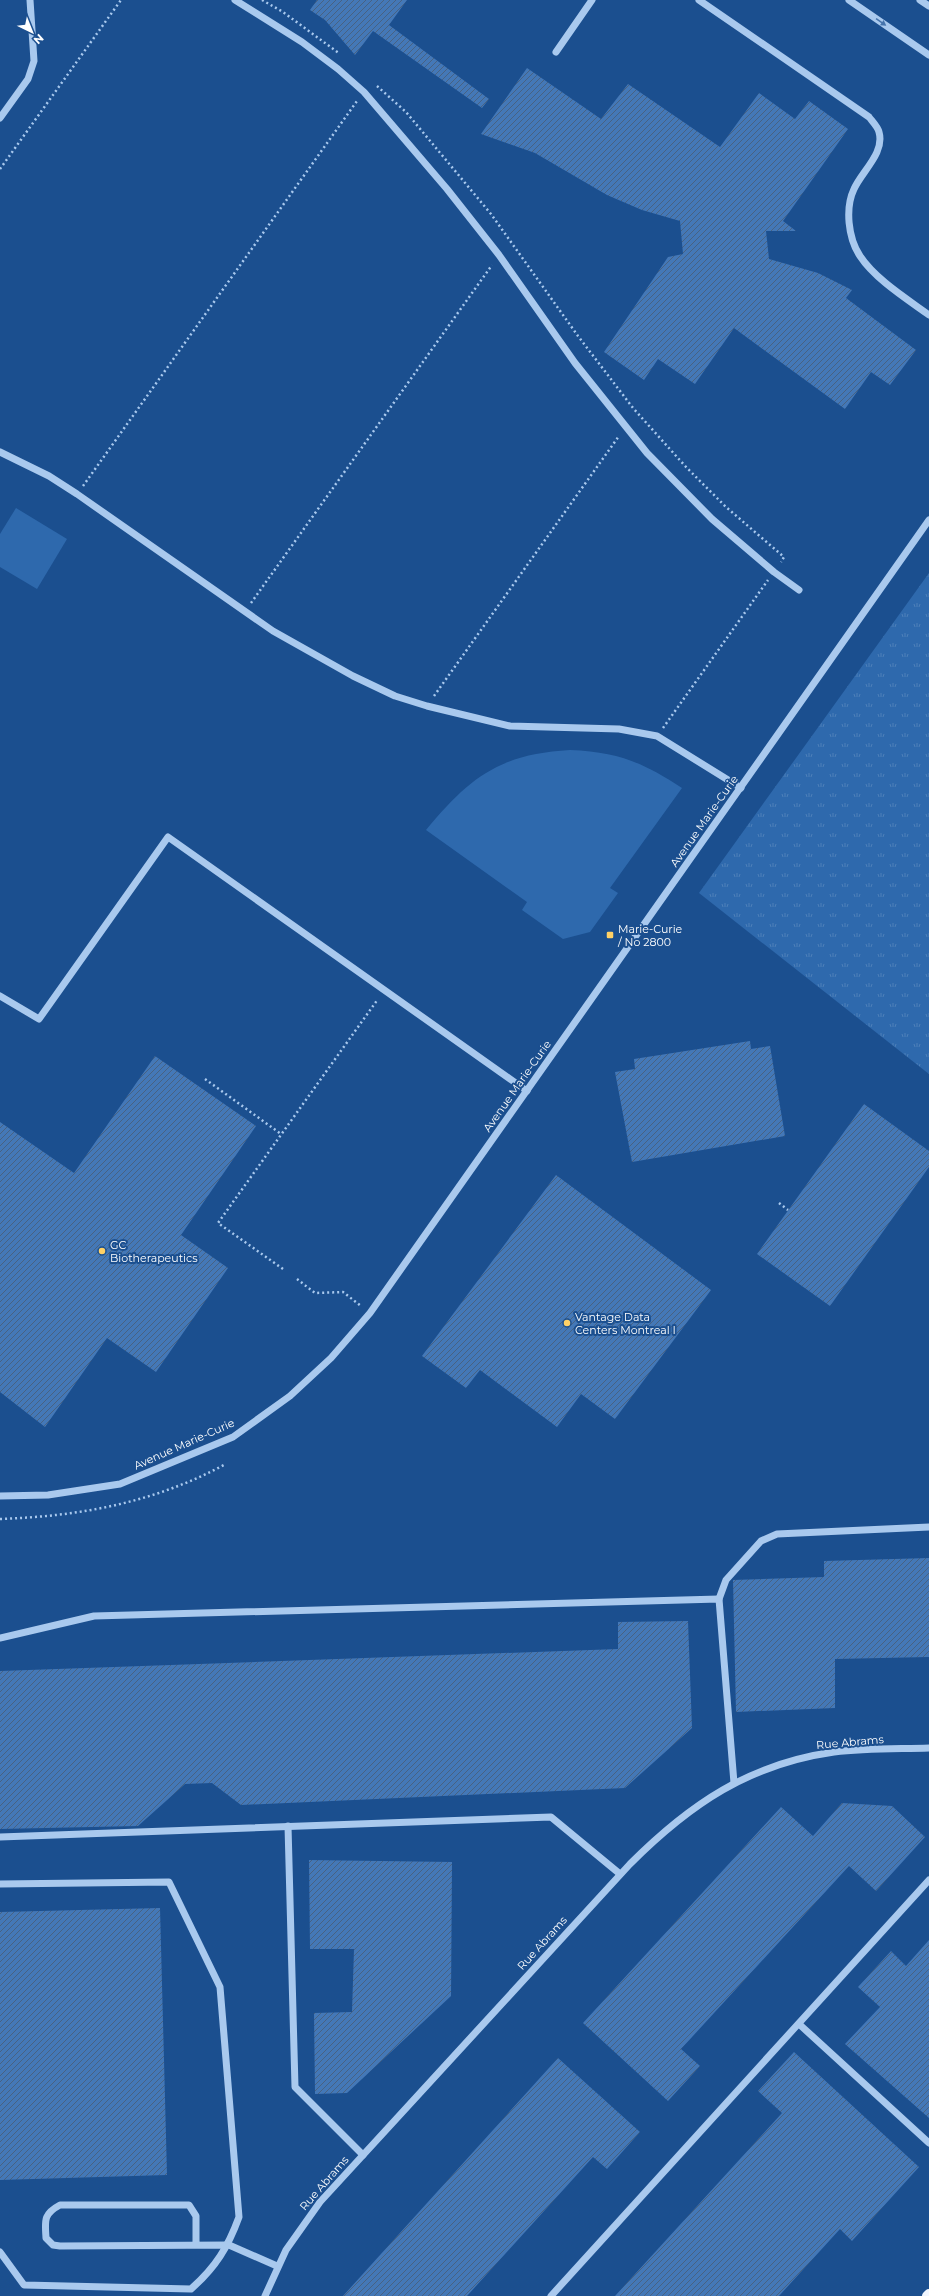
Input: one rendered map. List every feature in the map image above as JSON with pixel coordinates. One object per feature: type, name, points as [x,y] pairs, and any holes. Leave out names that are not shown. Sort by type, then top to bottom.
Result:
[{"type":"street","points":[[0,118],[28,79],[34,62],[30,0]]},
{"type":"street","points":[[236,0],[302,42],[338,69],[364,92],[447,189],[499,255],[575,363],[646,454],[712,519],[774,572],[799,590]]},
{"type":"street","points":[[556,52],[592,0]]},
{"type":"street","points":[[698,0],[869,117],[879,132],[879,148],[854,189],[848,211],[850,234],[860,256],[880,277],[929,315]]},
{"type":"street","points":[[849,0],[929,55]]},
{"type":"street","points":[[920,0],[929,6]]},
{"type":"street","points":[[0,452],[48,476],[77,494],[273,631],[353,676],[395,696],[426,706],[510,726],[619,729],[657,736],[741,788]]},
{"type":"street","name":"Avenue Marie-Curie","points":[[0,1496],[48,1495],[120,1484],[233,1437],[290,1396],[331,1358],[370,1313],[929,520]]},
{"type":"street","points":[[0,996],[39,1019],[168,837],[527,1090]]},
{"type":"street","points":[[734,1783],[719,1599],[726,1580],[761,1541],[777,1534],[929,1527]]},
{"type":"street","points":[[0,1638],[94,1616],[719,1599]]},
{"type":"street","name":"Rue Abrams","points":[[265,2296],[277,2266],[310,2214],[620,1874],[676,1820],[698,1804],[734,1783],[784,1764],[814,1756],[853,1750],[929,1748]]},
{"type":"street","points":[[0,1836],[551,1818],[620,1874]]},
{"type":"street","points":[[288,1826],[295,2086],[363,2155]]},
{"type":"street","points":[[551,2296],[929,1880]]},
{"type":"street","points":[[0,1884],[169,1882],[220,1987],[240,2217],[229,2245],[208,2274],[191,2289],[24,2285],[0,2252]]},
{"type":"street","points":[[798,2024],[929,2143]]},
{"type":"street","points":[[196,2244],[196,2216],[189,2205],[60,2205],[50,2210],[45,2217],[46,2238],[53,2245],[229,2245],[277,2266]]},
{"type":"path","points":[[0,170],[121,0]]},
{"type":"path","points":[[77,494],[364,92]]},
{"type":"path","points":[[406,112],[490,214],[578,336],[633,408],[686,467],[726,507],[784,557],[780,563]]},
{"type":"path","points":[[245,612],[499,255]]},
{"type":"path","points":[[426,706],[625,427]]},
{"type":"path","points":[[657,736],[769,579]]},
{"type":"path","points":[[283,1269],[218,1223],[384,990]]},
{"type":"path","points":[[205,1080],[281,1134]]},
{"type":"path","points":[[779,1203],[788,1210]]},
{"type":"path","points":[[297,1279],[316,1293],[343,1292],[370,1313]]},
{"type":"path","points":[[0,1519],[90,1512],[139,1501],[191,1483],[224,1465]]},
{"type":"green space","points":[[16,508],[67,539],[37,589],[0,567],[0,534]]},
{"type":"green space","points":[[929,573],[929,1074],[699,893]]},
{"type":"green space","points":[[570,750],[602,753],[629,760],[654,771],[682,788],[610,888],[618,893],[590,932],[563,939],[522,910],[527,902],[426,830],[457,796],[472,782],[488,772],[505,763],[524,757],[546,752]]},
{"type":"building","points":[[317,0],[407,0],[389,25],[489,99],[482,108],[373,31],[355,55],[325,20],[310,10]]},
{"type":"building","points":[[527,68],[601,119],[628,84],[720,147],[759,93],[795,119],[809,101],[848,129],[783,221],[796,231],[766,231],[769,259],[818,273],[852,290],[846,298],[916,350],[890,385],[871,372],[845,409],[734,328],[695,384],[658,359],[644,380],[604,352],[668,257],[683,254],[680,221],[642,210],[607,195],[535,153],[481,134]]},
{"type":"building","points":[[750,1041],[751,1049],[770,1046],[785,1136],[632,1162],[615,1072],[635,1069],[634,1059]]},
{"type":"building","name":"GC Biotherapeutics","points":[[155,1056],[256,1126],[181,1235],[228,1268],[156,1372],[107,1338],[45,1427],[0,1392],[0,1122],[74,1173]]},
{"type":"building","points":[[864,1104],[929,1151],[929,1167],[830,1306],[757,1254]]},
{"type":"building","name":"Vantage Data Centers Montreal I","points":[[556,1175],[711,1290],[615,1419],[581,1394],[557,1427],[480,1370],[466,1388],[422,1356]]},
{"type":"building","points":[[929,1558],[929,1657],[835,1659],[835,1708],[736,1712],[733,1580],[824,1577],[824,1561]]},
{"type":"building","points":[[688,1621],[692,1728],[625,1788],[241,1805],[212,1783],[185,1784],[138,1826],[0,1829],[0,1671],[618,1649],[618,1622]]},
{"type":"building","points":[[842,1803],[892,1806],[925,1837],[876,1891],[849,1866],[681,2049],[700,2066],[668,2101],[583,2023],[781,1807],[813,1836]]},
{"type":"building","points":[[309,1860],[452,1862],[451,1996],[347,2093],[315,2094],[314,2013],[352,2012],[354,1949],[310,1949]]},
{"type":"building","points":[[160,1908],[167,2175],[0,2180],[0,1912]]},
{"type":"building","points":[[929,1940],[929,2118],[845,2044],[880,2007],[858,1987],[891,1951],[906,1966]]},
{"type":"building","points":[[794,2052],[919,2167],[852,2241],[840,2229],[779,2296],[615,2296],[782,2113],[758,2091]]},
{"type":"building","points":[[558,2058],[640,2132],[607,2169],[593,2157],[467,2296],[343,2296]]},
{"type":"place","name":"Marie-Curie / No 2800","points":[[610,935]]},
{"type":"place","name":"GC Biotherapeutics","points":[[102,1251]]},
{"type":"place","name":"Vantage Data Centers Montreal I","points":[[567,1323]]}]
